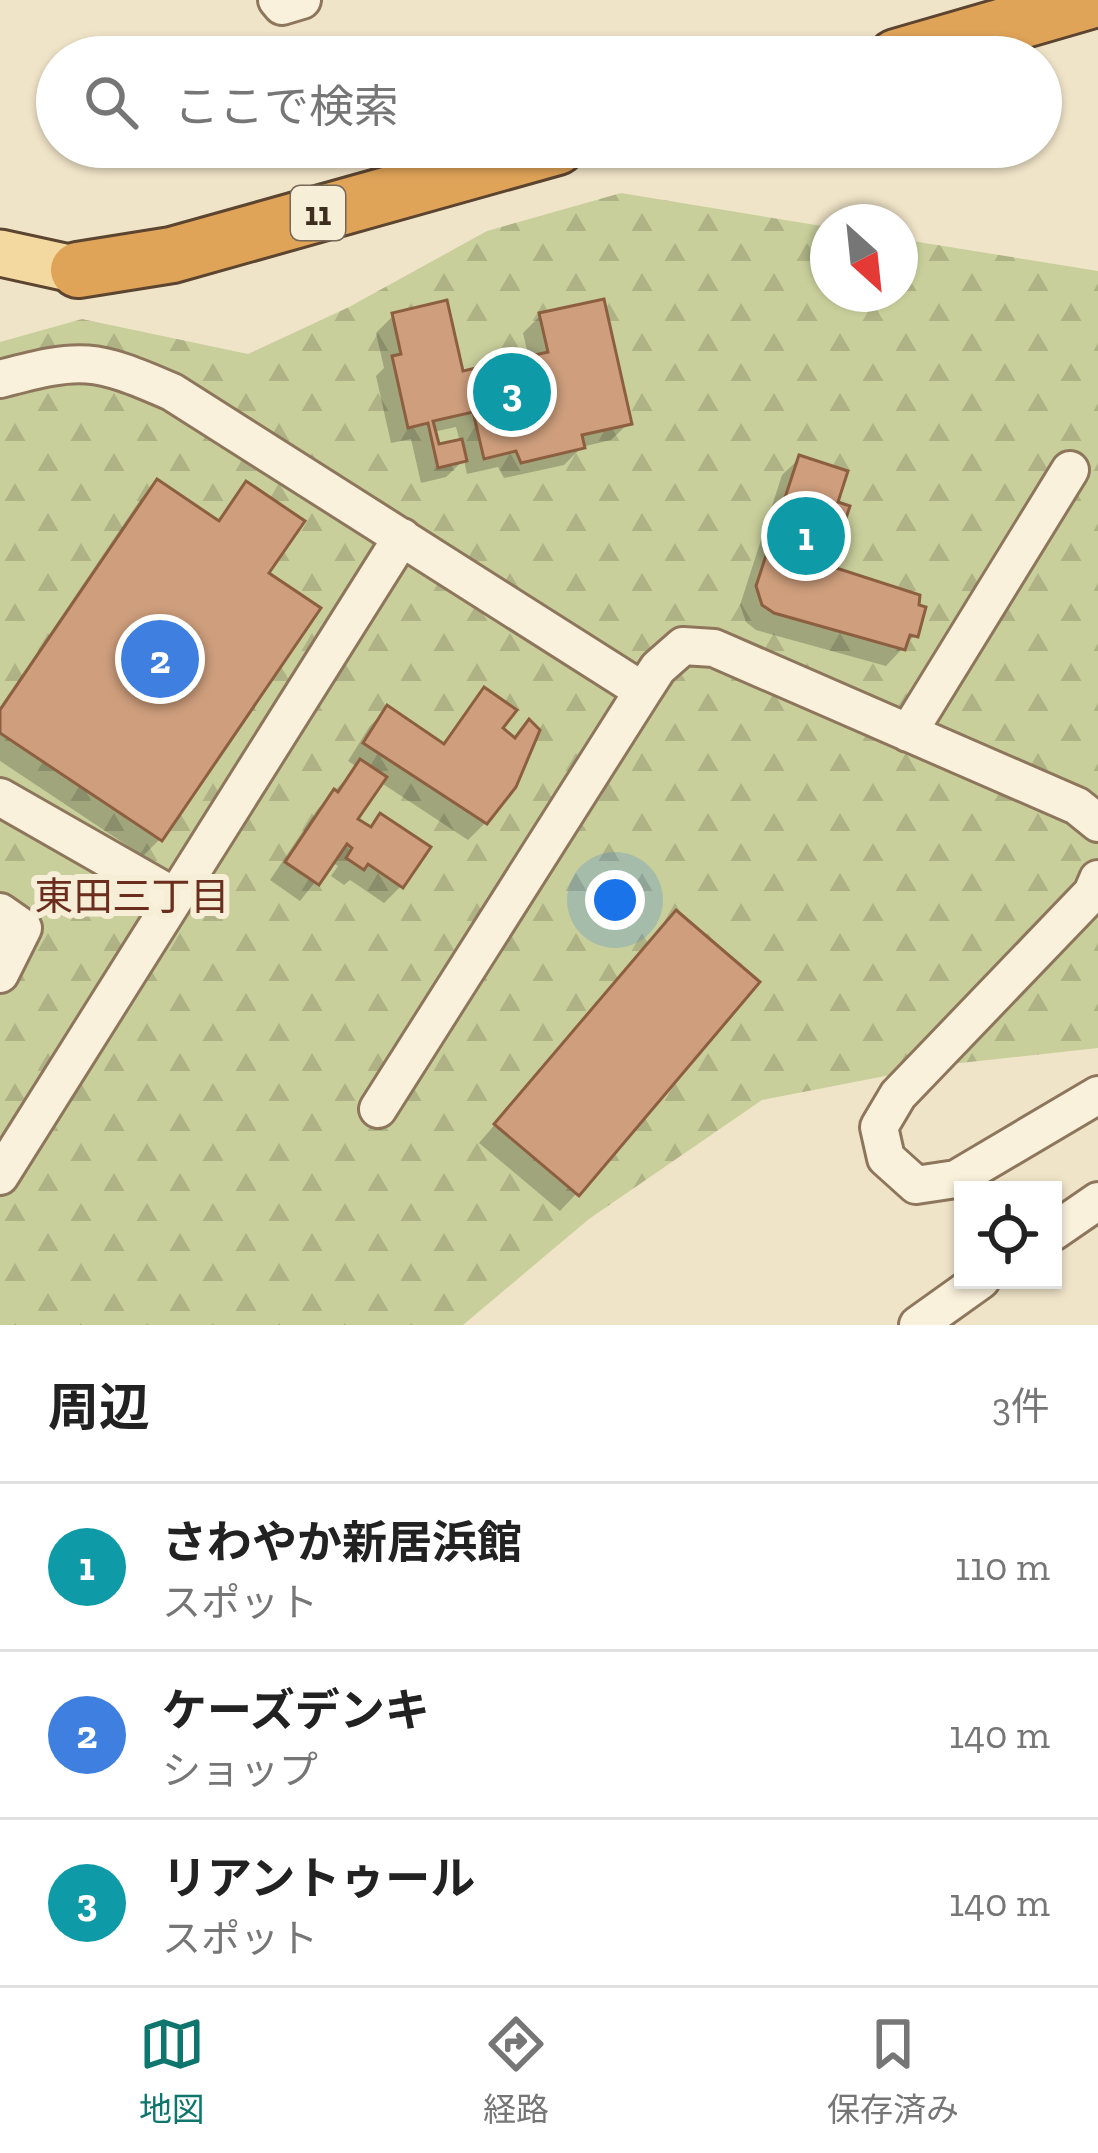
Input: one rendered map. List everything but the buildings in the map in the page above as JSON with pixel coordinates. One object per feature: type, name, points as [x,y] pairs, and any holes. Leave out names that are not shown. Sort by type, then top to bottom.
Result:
[{"type":"highway","points":[[974,36],[1093,0]]},
{"type":"highway","points":[[977,36],[1098,14]]},
{"type":"highway","name":"11","points":[[78,270],[172,255],[482,168]]},
{"type":"main road","points":[[0,253],[78,270]]},
{"type":"street","points":[[277,0],[281,6],[302,0]]},
{"type":"street","points":[[0,379],[73,361],[118,369],[172,392],[643,692]]},
{"type":"street","points":[[908,733],[1070,470]]},
{"type":"street","points":[[0,1175],[402,537]]},
{"type":"street","points":[[378,1109],[658,668],[682,646],[714,648],[1077,806],[1098,823]]},
{"type":"street","points":[[0,797],[175,898]]},
{"type":"street","points":[[1098,879],[1091,892],[898,1095],[879,1126],[886,1158],[916,1185],[956,1179],[1098,1094]]},
{"type":"street","points":[[0,912],[23,928],[0,974]]},
{"type":"street","points":[[1062,1226],[1098,1201]]},
{"type":"street","points":[[917,1325],[968,1289]]},
{"type":"green space","points":[[621,193],[810,224],[810,312],[918,312],[918,242],[1098,271],[1098,1048],[942,1065],[762,1100],[589,1219],[463,1325],[0,1325],[0,342],[82,319],[248,354],[349,307],[487,231]]},
{"type":"place","name":"リアントゥール","points":[[512,392]]},
{"type":"place","name":"さわやか新居浜館","points":[[806,536]]},
{"type":"place","name":"ケーズデンキ","points":[[160,659]]},
{"type":"district","name":"東田三丁目","points":[[132,896]]}]
